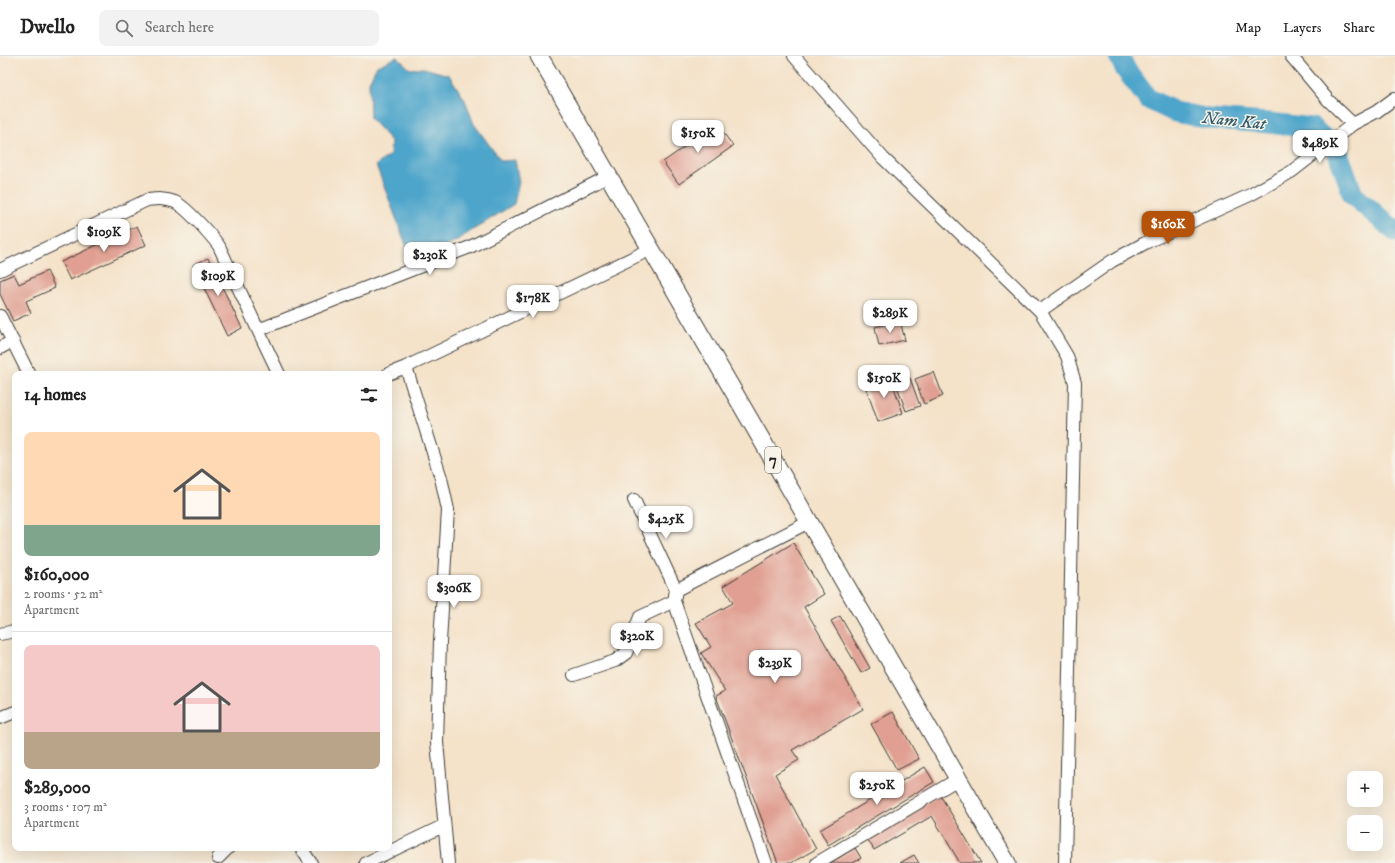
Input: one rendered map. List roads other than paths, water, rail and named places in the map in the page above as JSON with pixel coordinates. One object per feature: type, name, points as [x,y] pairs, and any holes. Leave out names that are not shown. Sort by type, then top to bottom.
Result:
[{"type":"highway","name":"7","points":[[539,56],[1007,863]]},
{"type":"street","points":[[794,56],[883,158],[1040,311],[1067,356],[1075,383],[1065,863]]},
{"type":"street","points":[[1291,56],[1328,100],[1353,124]]},
{"type":"street","points":[[1040,311],[1112,261],[1148,242],[1250,195],[1291,172],[1353,124],[1376,112],[1395,98]]},
{"type":"street","points":[[258,330],[470,247],[609,176]]},
{"type":"street","points":[[0,270],[147,200],[161,198],[176,202],[210,234],[219,246],[278,371]]},
{"type":"street","points":[[392,372],[651,249]]},
{"type":"street","points":[[0,316],[28,371]]},
{"type":"street","points":[[0,348],[13,341]]},
{"type":"street","points":[[406,367],[441,478],[448,510],[437,742],[443,826],[448,863]]},
{"type":"street","points":[[634,500],[675,595],[766,863]]},
{"type":"street","points":[[574,676],[616,660],[626,653],[640,617],[675,595],[809,522]]},
{"type":"street","points":[[0,634],[12,632]]},
{"type":"street","points":[[0,718],[12,713]]},
{"type":"street","points":[[817,863],[958,779]]},
{"type":"street","points":[[392,851],[443,826]]},
{"type":"street","points":[[218,858],[225,851]]},
{"type":"street","points":[[302,851],[310,863]]},
{"type":"street","points":[[366,863],[391,851]]},
{"type":"water","points":[[397,57],[410,69],[424,68],[449,75],[465,100],[474,124],[501,161],[515,160],[519,182],[514,204],[454,242],[411,258],[376,165],[390,155],[391,141],[370,118],[369,82],[377,66]]},
{"type":"waterway","name":"Nam Kat","points":[[1119,56],[1126,70],[1148,99],[1175,112],[1210,119],[1269,123],[1312,128],[1337,150],[1353,195],[1395,231]]}]
